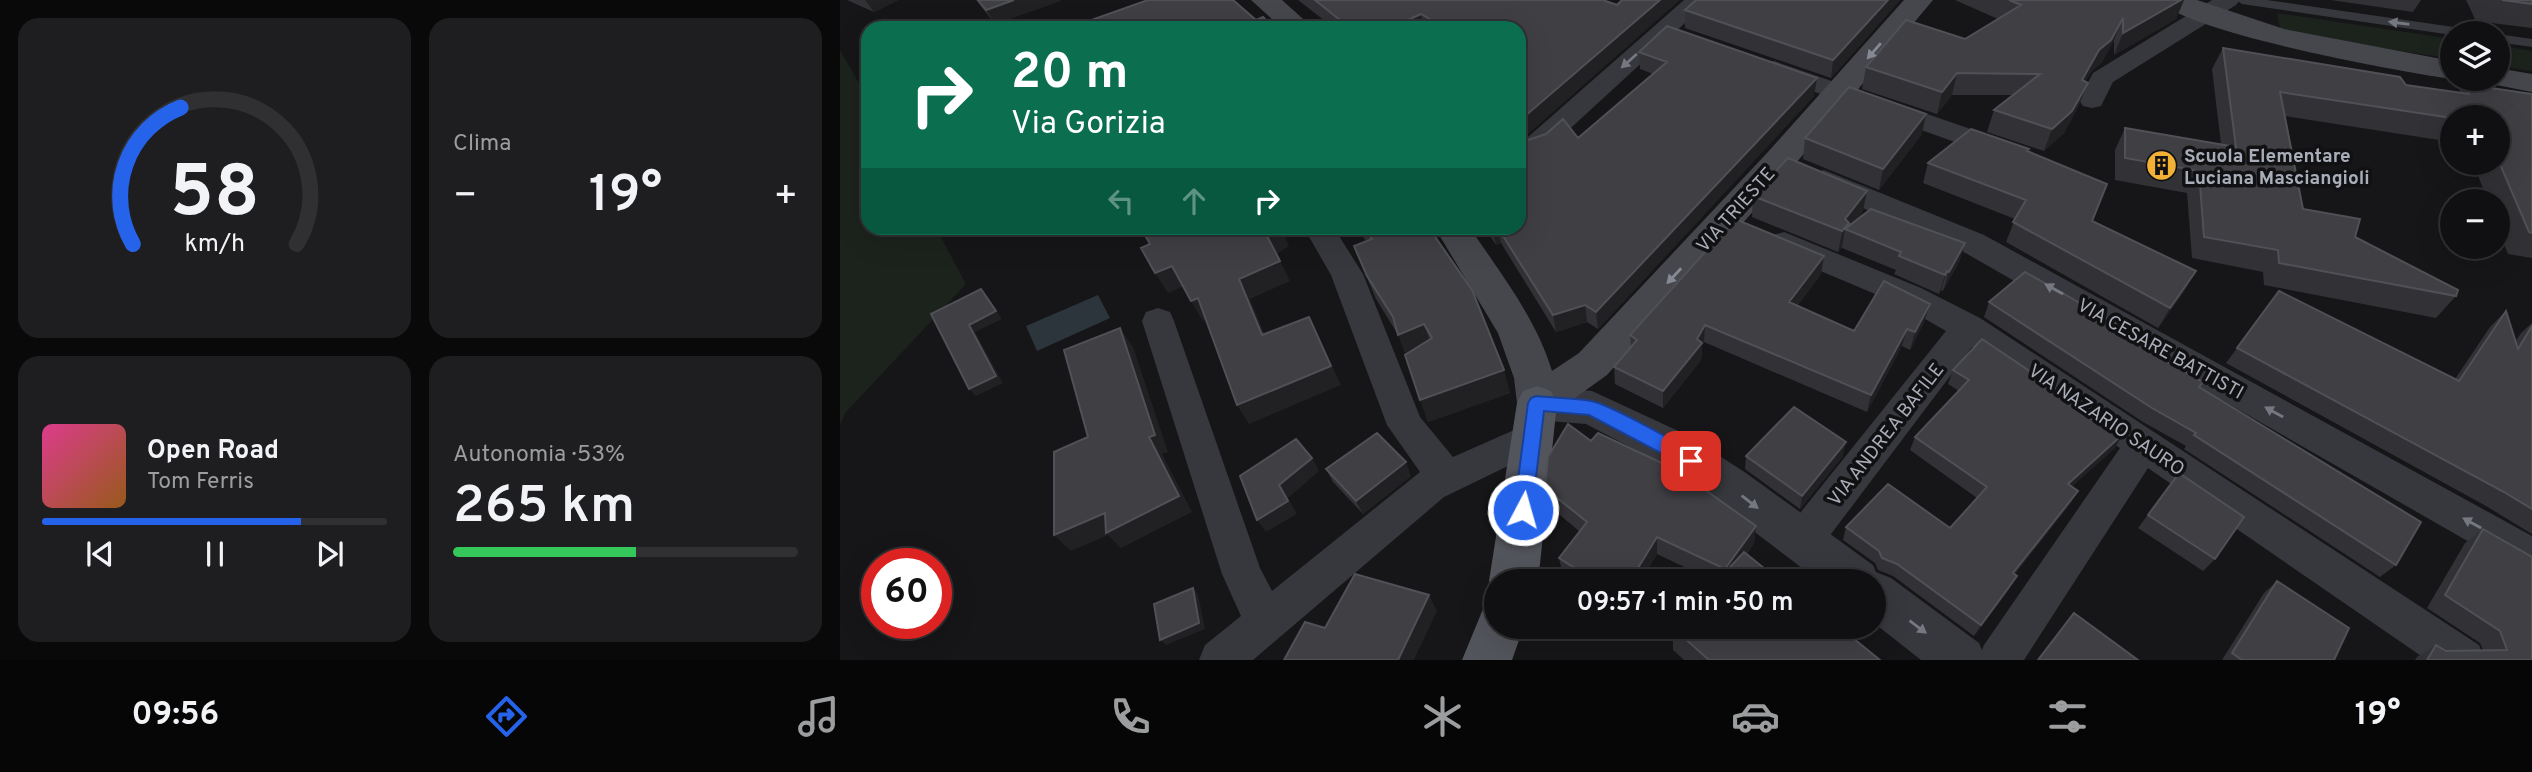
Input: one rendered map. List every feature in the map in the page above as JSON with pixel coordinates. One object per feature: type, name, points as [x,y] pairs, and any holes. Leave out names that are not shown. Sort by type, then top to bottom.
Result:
[{"type":"main road","points":[[1265,0],[1290,21]]},
{"type":"main road","name":"VIA TRIESTE","points":[[1534,420],[1592,364],[1726,219],[1919,0]]},
{"type":"main road","points":[[2173,0],[2217,7],[2275,38],[2440,68]]},
{"type":"main road","points":[[2510,79],[2532,83]]},
{"type":"main road","points":[[1456,235],[1521,339],[1536,378],[1534,420],[1516,569]]},
{"type":"main road","points":[[1487,660],[1495,639]]},
{"type":"street","points":[[1526,148],[1538,143],[1698,0]]},
{"type":"street","points":[[2092,100],[2102,78],[2217,7]]},
{"type":"street","points":[[1662,31],[1688,40]]},
{"type":"street","points":[[1751,61],[2030,159]]},
{"type":"street","name":"VIA CESARE BATTISTI","points":[[1779,161],[1973,243],[2532,556]]},
{"type":"street","name":"VIA NAZARIO SAURO","points":[[1726,219],[1910,296],[1968,327],[2464,660]]},
{"type":"street","points":[[1326,235],[1347,274],[1405,425],[1446,477]]},
{"type":"street","points":[[1158,321],[1242,574],[1266,622]]},
{"type":"street","name":"VIA ANDREA BAFILE","points":[[1802,541],[1968,327]]},
{"type":"street","points":[[1220,660],[1431,485],[1534,420],[1592,408],[1672,448],[1730,487],[1840,569]]},
{"type":"street","points":[[1999,660],[2144,443]]},
{"type":"street","points":[[1886,603],[1961,660]]},
{"type":"lane","points":[[2242,0],[2440,29]]},
{"type":"lane","points":[[2510,40],[2532,43]]},
{"type":"shaded area","points":[[2277,13],[2440,37],[2440,57],[2281,32]]},
{"type":"shaded area","points":[[2510,47],[2532,51],[2532,71],[2510,68]]},
{"type":"shaded area","points":[[840,50],[861,87],[861,235],[940,235],[966,284],[846,412],[840,425]]},
{"type":"shaded area","points":[[1098,295],[1110,318],[1037,351],[1026,326]]},
{"type":"building","points":[[978,0],[1014,0],[986,10]]},
{"type":"building","points":[[1148,0],[1233,0],[1256,20],[1263,17],[1267,21],[1089,21]]},
{"type":"building","points":[[1315,0],[1603,0],[1617,5],[1622,0],[1660,0],[1526,115],[1526,21],[1433,21],[1421,14],[1406,21],[1341,21]]},
{"type":"building","points":[[1696,0],[1888,0],[1833,60],[1685,10]]},
{"type":"building","points":[[2009,0],[2181,0],[2123,33],[2123,18],[2111,40],[2099,50],[2082,80],[2088,83],[2072,111],[2052,129],[1994,110],[2040,74],[1957,73],[1942,92],[1866,67],[1906,20],[1965,39],[2021,5]]},
{"type":"building","points":[[2502,0],[2532,0],[2532,4]]},
{"type":"building","points":[[1667,26],[1817,78],[1596,312],[1585,305],[1553,315],[1502,235],[1526,235],[1526,141],[1546,134],[1563,119],[1578,138],[1667,62],[1639,52]]},
{"type":"building","points":[[2223,48],[2400,77],[2406,85],[2440,91],[2469,94],[2468,91],[2510,91],[2532,94],[2532,233],[2529,232],[2505,175],[2510,175],[2510,105],[2440,105],[2440,116],[2280,92],[2303,209],[2360,219],[2355,237],[2458,290],[2456,296],[2279,263],[2278,250],[2204,237],[2199,171],[2125,158],[2125,128],[2236,147]]},
{"type":"building","points":[[1849,87],[1926,114],[1883,169],[1805,138]]},
{"type":"building","points":[[1971,129],[2029,149],[2027,151],[2107,184],[2092,221],[2196,271],[2170,308],[2013,222],[2026,200],[1928,163]]},
{"type":"building","points":[[1788,158],[1867,191],[1845,219],[1849,223],[1842,231],[1753,196]]},
{"type":"building","points":[[1871,209],[1965,243],[1949,272],[1945,275],[1899,256],[1901,252],[1845,229]]},
{"type":"building","points":[[1735,219],[1824,256],[1789,302],[1854,331],[1884,281],[1930,304],[1915,332],[1907,329],[1871,395],[1705,325],[1697,339],[1702,343],[1663,391],[1614,367],[1637,340],[1630,335]]},
{"type":"building","points":[[1145,235],[1267,235],[1280,261],[1239,279],[1262,335],[1309,317],[1331,366],[1237,405],[1198,298],[1191,301],[1172,266],[1155,273],[1141,248],[1150,244]]},
{"type":"building","points":[[1369,235],[1434,235],[1472,290],[1504,370],[1420,400],[1405,355],[1432,338],[1424,324],[1398,335],[1393,317],[1367,276],[1354,246],[1372,239]]},
{"type":"building","points":[[2025,272],[2147,341],[2142,348],[2203,382],[2199,387],[2421,522],[2396,565],[2194,435],[2196,433],[2152,408],[1989,302]]},
{"type":"building","points":[[981,289],[996,311],[969,325],[996,376],[969,389],[931,314]]},
{"type":"building","points":[[2279,291],[2459,381],[2506,311],[2518,349],[2532,326],[2532,509],[2237,348]]},
{"type":"building","points":[[1120,328],[1155,435],[1149,437],[1179,496],[1106,533],[1105,513],[1054,535],[1054,452],[1088,437],[1064,350]]},
{"type":"building","points":[[1982,339],[2123,434],[2068,484],[2078,491],[2013,573],[2017,576],[1981,625],[1897,564],[1882,558],[1879,551],[1846,527],[1888,484],[1950,528],[1987,487],[1915,437],[1969,380],[1953,370]]},
{"type":"building","points":[[1794,407],[1846,442],[1802,496],[1746,456]]},
{"type":"building","points":[[1568,424],[1591,441],[1598,433],[1677,470],[1756,526],[1725,569],[1657,537],[1637,569],[1576,569],[1559,558],[1587,522],[1545,488],[1548,457]]},
{"type":"building","points":[[1377,433],[1406,462],[1356,501],[1326,469]]},
{"type":"building","points":[[1296,439],[1312,458],[1279,485],[1288,501],[1257,520],[1240,476]]},
{"type":"building","points":[[2179,473],[2244,517],[2215,559],[2148,515]]},
{"type":"building","points":[[2483,529],[2532,557],[2532,660],[2427,660],[2436,645],[2446,651],[2507,650],[2500,631],[2445,595]]},
{"type":"building","points":[[1744,552],[1765,569],[1728,569]]},
{"type":"building","points":[[1355,574],[1429,595],[1398,660],[1284,660],[1305,622],[1325,628]]},
{"type":"building","points":[[2277,581],[2349,628],[2334,660],[2242,660],[2232,653]]},
{"type":"building","points":[[1193,588],[1199,623],[1160,640],[1154,604]]},
{"type":"building","points":[[2074,613],[2138,660],[2038,660]]},
{"type":"building","points":[[1685,639],[1854,639],[1880,660],[1709,660]]},
{"type":"place","name":"Scuola Elementare Luciana Masciangioli","points":[[2161,166]]},
{"type":"route","points":[[1523,510],[1536,403],[1592,408],[1672,448],[1691,461]]}]
